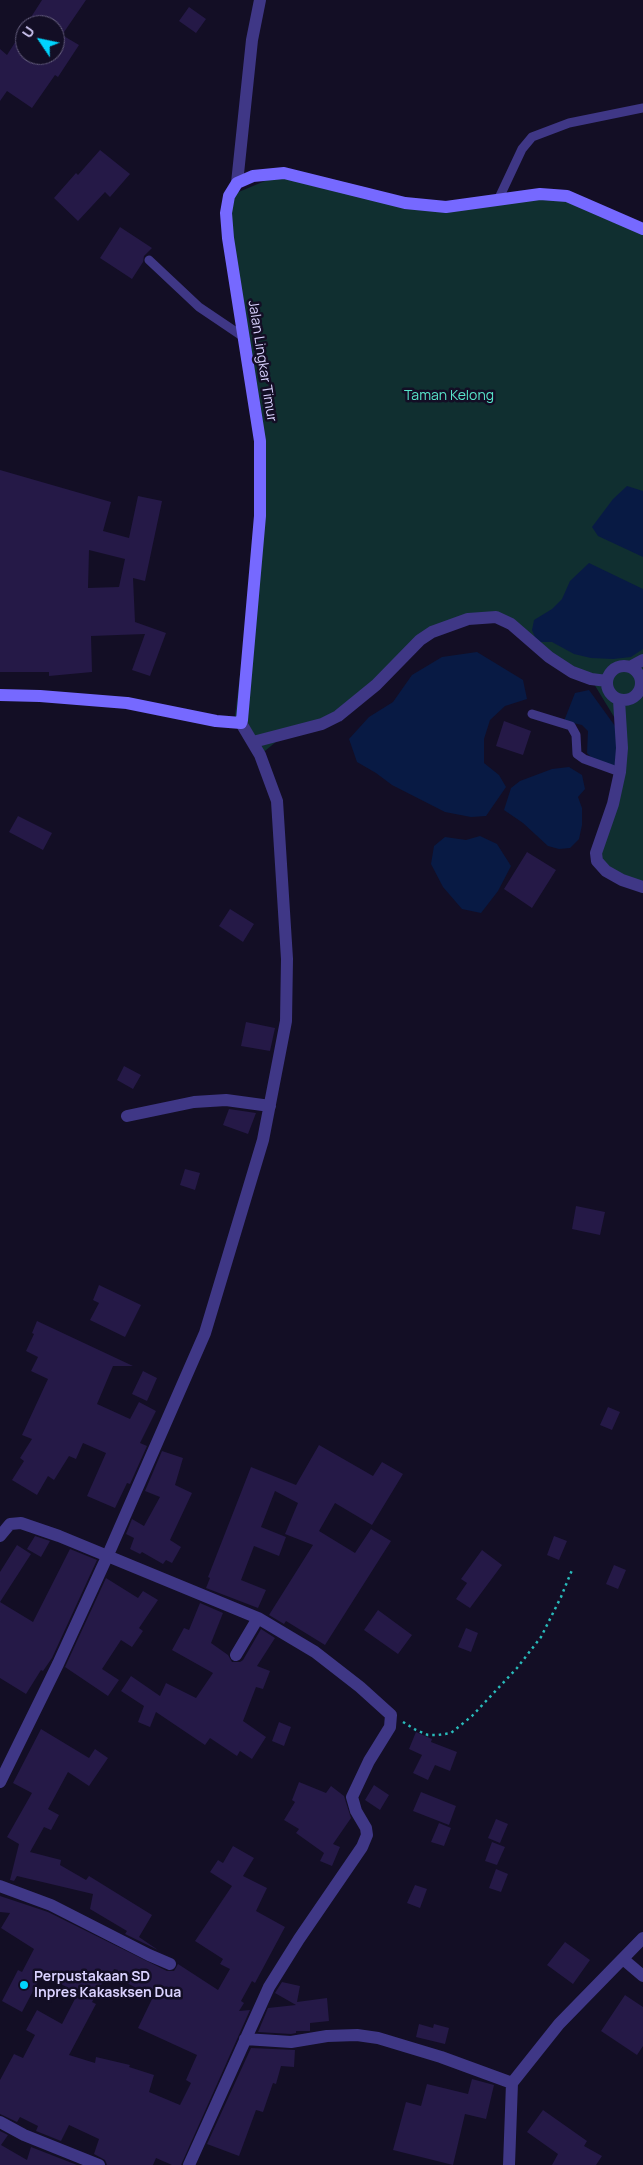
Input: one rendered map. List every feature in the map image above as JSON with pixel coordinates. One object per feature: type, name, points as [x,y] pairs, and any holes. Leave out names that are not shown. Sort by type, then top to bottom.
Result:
[{"type":"main road","points":[[236,183],[253,176],[284,173],[405,203],[446,207],[499,198],[540,194],[567,196],[643,229]]},
{"type":"main road","name":"Jalan Lingkar Timur","points":[[236,183],[229,196],[226,213],[242,336],[260,441],[260,516],[244,712],[241,723]]},
{"type":"main road","points":[[0,695],[40,696],[127,703],[216,721],[241,723]]},
{"type":"street","points":[[236,183],[252,40],[260,0]]},
{"type":"street","points":[[253,742],[322,724],[338,716],[376,685],[420,640],[432,632],[468,619],[496,617],[511,624],[549,657],[572,672],[591,679],[607,681]]},
{"type":"street","points":[[630,667],[643,660]]},
{"type":"street","points":[[624,666],[630,667],[639,674],[640,692],[631,700],[619,700],[610,693],[607,681],[613,670],[624,666]]},
{"type":"street","points":[[619,700],[622,748],[620,772],[613,804],[596,853],[597,861],[606,870],[622,880],[643,887]]},
{"type":"street","points":[[0,1780],[58,1664],[107,1557],[210,1318],[263,1140],[286,1021],[287,959],[277,800],[260,755],[241,723]]},
{"type":"street","points":[[127,1116],[194,1102],[226,1100],[270,1106]]},
{"type":"street","points":[[0,1536],[10,1524],[21,1523],[165,1578],[258,1618],[320,1656],[360,1687],[391,1715],[390,1727],[369,1761],[352,1797],[356,1811],[366,1828],[367,1835],[362,1846],[274,1979],[189,2165]]},
{"type":"street","points":[[236,1655],[258,1618]]},
{"type":"street","points":[[0,1886],[51,1905],[170,1964]]},
{"type":"street","points":[[509,2165],[512,2083],[559,2024],[590,1990],[643,1938]]},
{"type":"street","points":[[623,1959],[643,1976]]},
{"type":"street","points":[[245,2039],[291,2042],[327,2036],[357,2035],[378,2038],[441,2057],[512,2083]]},
{"type":"street","points":[[0,2122],[24,2135],[99,2165]]},
{"type":"lane","points":[[499,198],[522,149],[532,137],[569,123],[643,108]]},
{"type":"lane","points":[[149,260],[199,307],[242,336]]},
{"type":"lane","points":[[532,714],[571,726],[576,735],[577,754],[584,760],[620,772]]},
{"type":"path","points":[[391,1715],[416,1730],[428,1734],[451,1733],[504,1684],[530,1654],[541,1638],[572,1570]]},
{"type":"green space","name":"Taman Kelong","points":[[284,173],[405,203],[567,196],[643,229],[643,887],[622,880],[596,853],[613,804],[622,730],[591,679],[497,617],[449,626],[421,640],[322,724],[288,732],[260,755],[234,723],[260,516],[260,441],[242,336],[229,196]]},
{"type":"water","points":[[627,486],[643,491],[643,557],[598,536],[592,527],[613,499]]},
{"type":"water","points":[[589,563],[643,589],[643,649],[631,657],[613,659],[591,658],[574,654],[552,642],[537,642],[532,630],[534,620],[552,609],[562,599],[570,581]]},
{"type":"water","points":[[477,652],[523,680],[527,699],[505,706],[490,720],[484,739],[484,763],[499,775],[506,787],[486,816],[471,817],[445,812],[392,785],[357,762],[349,739],[369,717],[393,702],[412,675],[442,657]]},
{"type":"water","points":[[589,690],[615,726],[618,734],[615,768],[593,759],[587,753],[588,731],[582,725],[564,721],[575,693]]},
{"type":"water","points":[[569,767],[582,775],[585,789],[578,797],[582,808],[582,825],[579,839],[570,848],[559,849],[548,846],[523,823],[504,810],[511,788],[520,781],[552,769]]},
{"type":"water","points":[[480,836],[497,844],[511,866],[498,891],[481,913],[462,909],[443,887],[431,864],[434,846],[445,837],[466,840]]},
{"type":"building","points":[[42,0],[86,0],[65,31],[65,15],[32,15]]},
{"type":"building","points":[[189,7],[206,19],[196,33],[179,21]]},
{"type":"building","points":[[65,37],[79,45],[58,77],[55,75],[32,108],[7,91],[0,101],[0,49],[7,55],[15,43],[15,65],[65,65]]},
{"type":"building","points":[[100,150],[130,174],[110,197],[105,192],[78,221],[54,198]]},
{"type":"building","points":[[120,227],[152,248],[144,256],[143,262],[132,279],[100,258]]},
{"type":"building","points":[[0,470],[111,502],[103,531],[129,538],[138,496],[162,501],[145,581],[133,578],[135,622],[166,633],[150,676],[132,670],[145,634],[91,636],[92,672],[49,676],[49,672],[0,672]],"holes":[[[89,550],[125,559],[119,587],[88,588]]]},
{"type":"building","points":[[504,721],[531,731],[523,755],[496,746]]},
{"type":"building","points":[[18,816],[52,833],[43,850],[9,832]]},
{"type":"building","points":[[527,852],[556,870],[532,908],[504,889]]},
{"type":"building","points":[[230,909],[254,924],[243,942],[219,926]]},
{"type":"building","points":[[246,1022],[275,1028],[270,1051],[241,1046]]},
{"type":"building","points":[[124,1066],[141,1075],[133,1089],[117,1080]]},
{"type":"building","points":[[229,1109],[256,1113],[248,1134],[223,1125]]},
{"type":"building","points":[[185,1169],[200,1173],[195,1190],[180,1185]]},
{"type":"building","points":[[576,1206],[605,1212],[600,1235],[572,1229]]},
{"type":"building","points":[[99,1285],[141,1305],[125,1337],[90,1320],[99,1303],[93,1300]]},
{"type":"building","points":[[37,1321],[133,1366],[113,1366],[97,1404],[130,1419],[139,1402],[156,1411],[140,1443],[147,1446],[130,1484],[127,1483],[115,1508],[87,1496],[106,1453],[83,1443],[76,1459],[69,1456],[54,1480],[48,1476],[37,1495],[12,1480],[24,1461],[20,1458],[32,1439],[22,1435],[48,1379],[31,1371],[38,1357],[26,1351],[34,1334],[32,1333]]},
{"type":"building","points":[[143,1371],[157,1378],[147,1401],[132,1394]]},
{"type":"building","points":[[608,1407],[620,1412],[612,1430],[600,1425]]},
{"type":"building","points":[[319,1445],[373,1476],[382,1462],[403,1474],[372,1525],[335,1503],[319,1531],[355,1553],[371,1529],[391,1541],[325,1645],[286,1621],[284,1624],[269,1615],[313,1545],[285,1534],[298,1503],[275,1491],[261,1527],[286,1537],[279,1556],[254,1546],[241,1580],[266,1590],[258,1608],[206,1588],[210,1578],[208,1577],[251,1467],[296,1485]]},
{"type":"building","points":[[162,1451],[183,1458],[175,1485],[192,1493],[170,1540],[181,1547],[172,1563],[166,1560],[163,1564],[142,1552],[140,1554],[130,1549],[134,1538],[126,1534],[132,1519],[144,1526],[160,1497],[145,1491]]},
{"type":"building","points":[[35,1536],[50,1541],[41,1557],[27,1549]]},
{"type":"building","points":[[554,1536],[567,1541],[559,1560],[547,1555]]},
{"type":"building","points":[[17,1545],[31,1554],[0,1602],[0,1572]]},
{"type":"building","points":[[70,1549],[97,1560],[52,1658],[43,1671],[41,1670],[26,1694],[0,1678],[0,1602],[33,1622]]},
{"type":"building","points":[[482,1550],[502,1565],[470,1608],[456,1599],[467,1583],[461,1579]]},
{"type":"building","points":[[614,1565],[626,1570],[618,1589],[606,1584]]},
{"type":"building","points":[[106,1578],[138,1598],[143,1591],[158,1600],[139,1628],[143,1631],[132,1647],[121,1640],[102,1669],[119,1680],[108,1696],[65,1667]]},
{"type":"building","points":[[200,1603],[223,1613],[211,1643],[228,1655],[232,1662],[243,1660],[261,1629],[275,1638],[257,1666],[270,1671],[263,1689],[256,1687],[243,1721],[266,1737],[252,1759],[240,1751],[237,1756],[210,1738],[205,1745],[156,1712],[150,1727],[138,1722],[144,1706],[121,1691],[131,1676],[160,1696],[166,1683],[196,1698],[213,1673],[172,1650],[184,1628],[189,1630]]},
{"type":"building","points":[[378,1610],[412,1635],[398,1654],[364,1630]]},
{"type":"building","points":[[466,1628],[478,1633],[471,1652],[458,1647]]},
{"type":"building","points":[[279,1722],[291,1727],[284,1746],[272,1741]]},
{"type":"building","points":[[41,1729],[89,1758],[95,1749],[108,1758],[89,1786],[68,1772],[48,1809],[59,1815],[51,1830],[44,1827],[30,1852],[61,1860],[60,1865],[86,1880],[89,1876],[152,1915],[139,1937],[158,1950],[125,1934],[127,1931],[90,1909],[93,1894],[17,1876],[14,1881],[10,1880],[19,1844],[7,1837],[32,1793],[13,1783]]},
{"type":"building","points":[[416,1732],[432,1739],[431,1742],[457,1752],[450,1771],[435,1765],[428,1780],[413,1773],[422,1755],[409,1749]]},
{"type":"building","points":[[299,1782],[326,1793],[331,1786],[344,1796],[351,1818],[333,1844],[340,1847],[332,1866],[320,1861],[324,1853],[296,1833],[299,1829],[284,1820],[295,1802],[292,1800]]},
{"type":"building","points":[[374,1785],[389,1795],[380,1810],[365,1800]]},
{"type":"building","points":[[421,1792],[456,1806],[449,1825],[413,1811]]},
{"type":"building","points":[[496,1819],[508,1824],[500,1843],[488,1838]]},
{"type":"building","points":[[439,1823],[451,1828],[444,1846],[431,1842]]},
{"type":"building","points":[[492,1842],[505,1847],[497,1865],[485,1861]]},
{"type":"building","points":[[233,1846],[254,1858],[243,1876],[267,1888],[256,1911],[285,1927],[255,1983],[252,1981],[241,2001],[244,2003],[239,2011],[250,2010],[181,2165],[172,2165],[156,2158],[153,2165],[107,2165],[105,2160],[94,2154],[99,2139],[69,2125],[61,2141],[36,2131],[38,2126],[20,2117],[17,2122],[0,2114],[0,2080],[14,2054],[23,2058],[35,2035],[26,2030],[37,2010],[62,2024],[78,1993],[42,1974],[22,2012],[2,2001],[18,1970],[22,1972],[34,1949],[1,1928],[10,1913],[0,1912],[0,1896],[48,1912],[167,1971],[174,1971],[178,1964],[218,1990],[230,1969],[220,1964],[223,1959],[195,1941],[232,1886],[210,1872],[218,1860],[223,1863]],"holes":[[[114,1969],[118,1970],[116,1977],[153,1997],[138,2028],[197,2055],[186,2080],[191,2083],[180,2105],[149,2092],[154,2075],[129,2067],[130,2065],[96,2057],[95,2063],[69,2055],[96,2004],[92,2002],[108,1972],[112,1974]]]},
{"type":"building","points":[[496,1869],[508,1874],[501,1892],[489,1888]]},
{"type":"building","points":[[415,1885],[427,1889],[420,1908],[407,1903]]},
{"type":"building","points":[[565,1942],[590,1960],[573,1984],[547,1965]]},
{"type":"building","points":[[282,1982],[300,1986],[297,2002],[327,1998],[329,2021],[310,2023],[310,2031],[296,2031],[296,2033],[291,2034],[258,2032],[268,2008],[296,2005],[275,1993]]},
{"type":"building","points":[[625,1995],[643,2007],[643,2046],[637,2055],[601,2031]]},
{"type":"building","points":[[419,2024],[433,2028],[434,2024],[449,2028],[445,2044],[416,2037]]},
{"type":"building","points":[[251,2048],[295,2050],[294,2067],[281,2066],[276,2084],[273,2083],[263,2112],[256,2110],[239,2156],[207,2144]]},
{"type":"building","points":[[472,2079],[494,2085],[486,2119],[465,2114],[453,2165],[393,2150],[406,2102],[421,2106],[427,2084],[468,2094]]},
{"type":"building","points":[[543,2110],[587,2141],[584,2146],[602,2156],[596,2165],[552,2165],[558,2154],[527,2132]]},
{"type":"building","points":[[0,2131],[8,2135],[1,2145],[27,2160],[31,2147],[77,2165],[0,2165]]},
{"type":"place","name":"Perpustakaan SD Inpres Kakasksen Dua","points":[[24,1985]]}]
